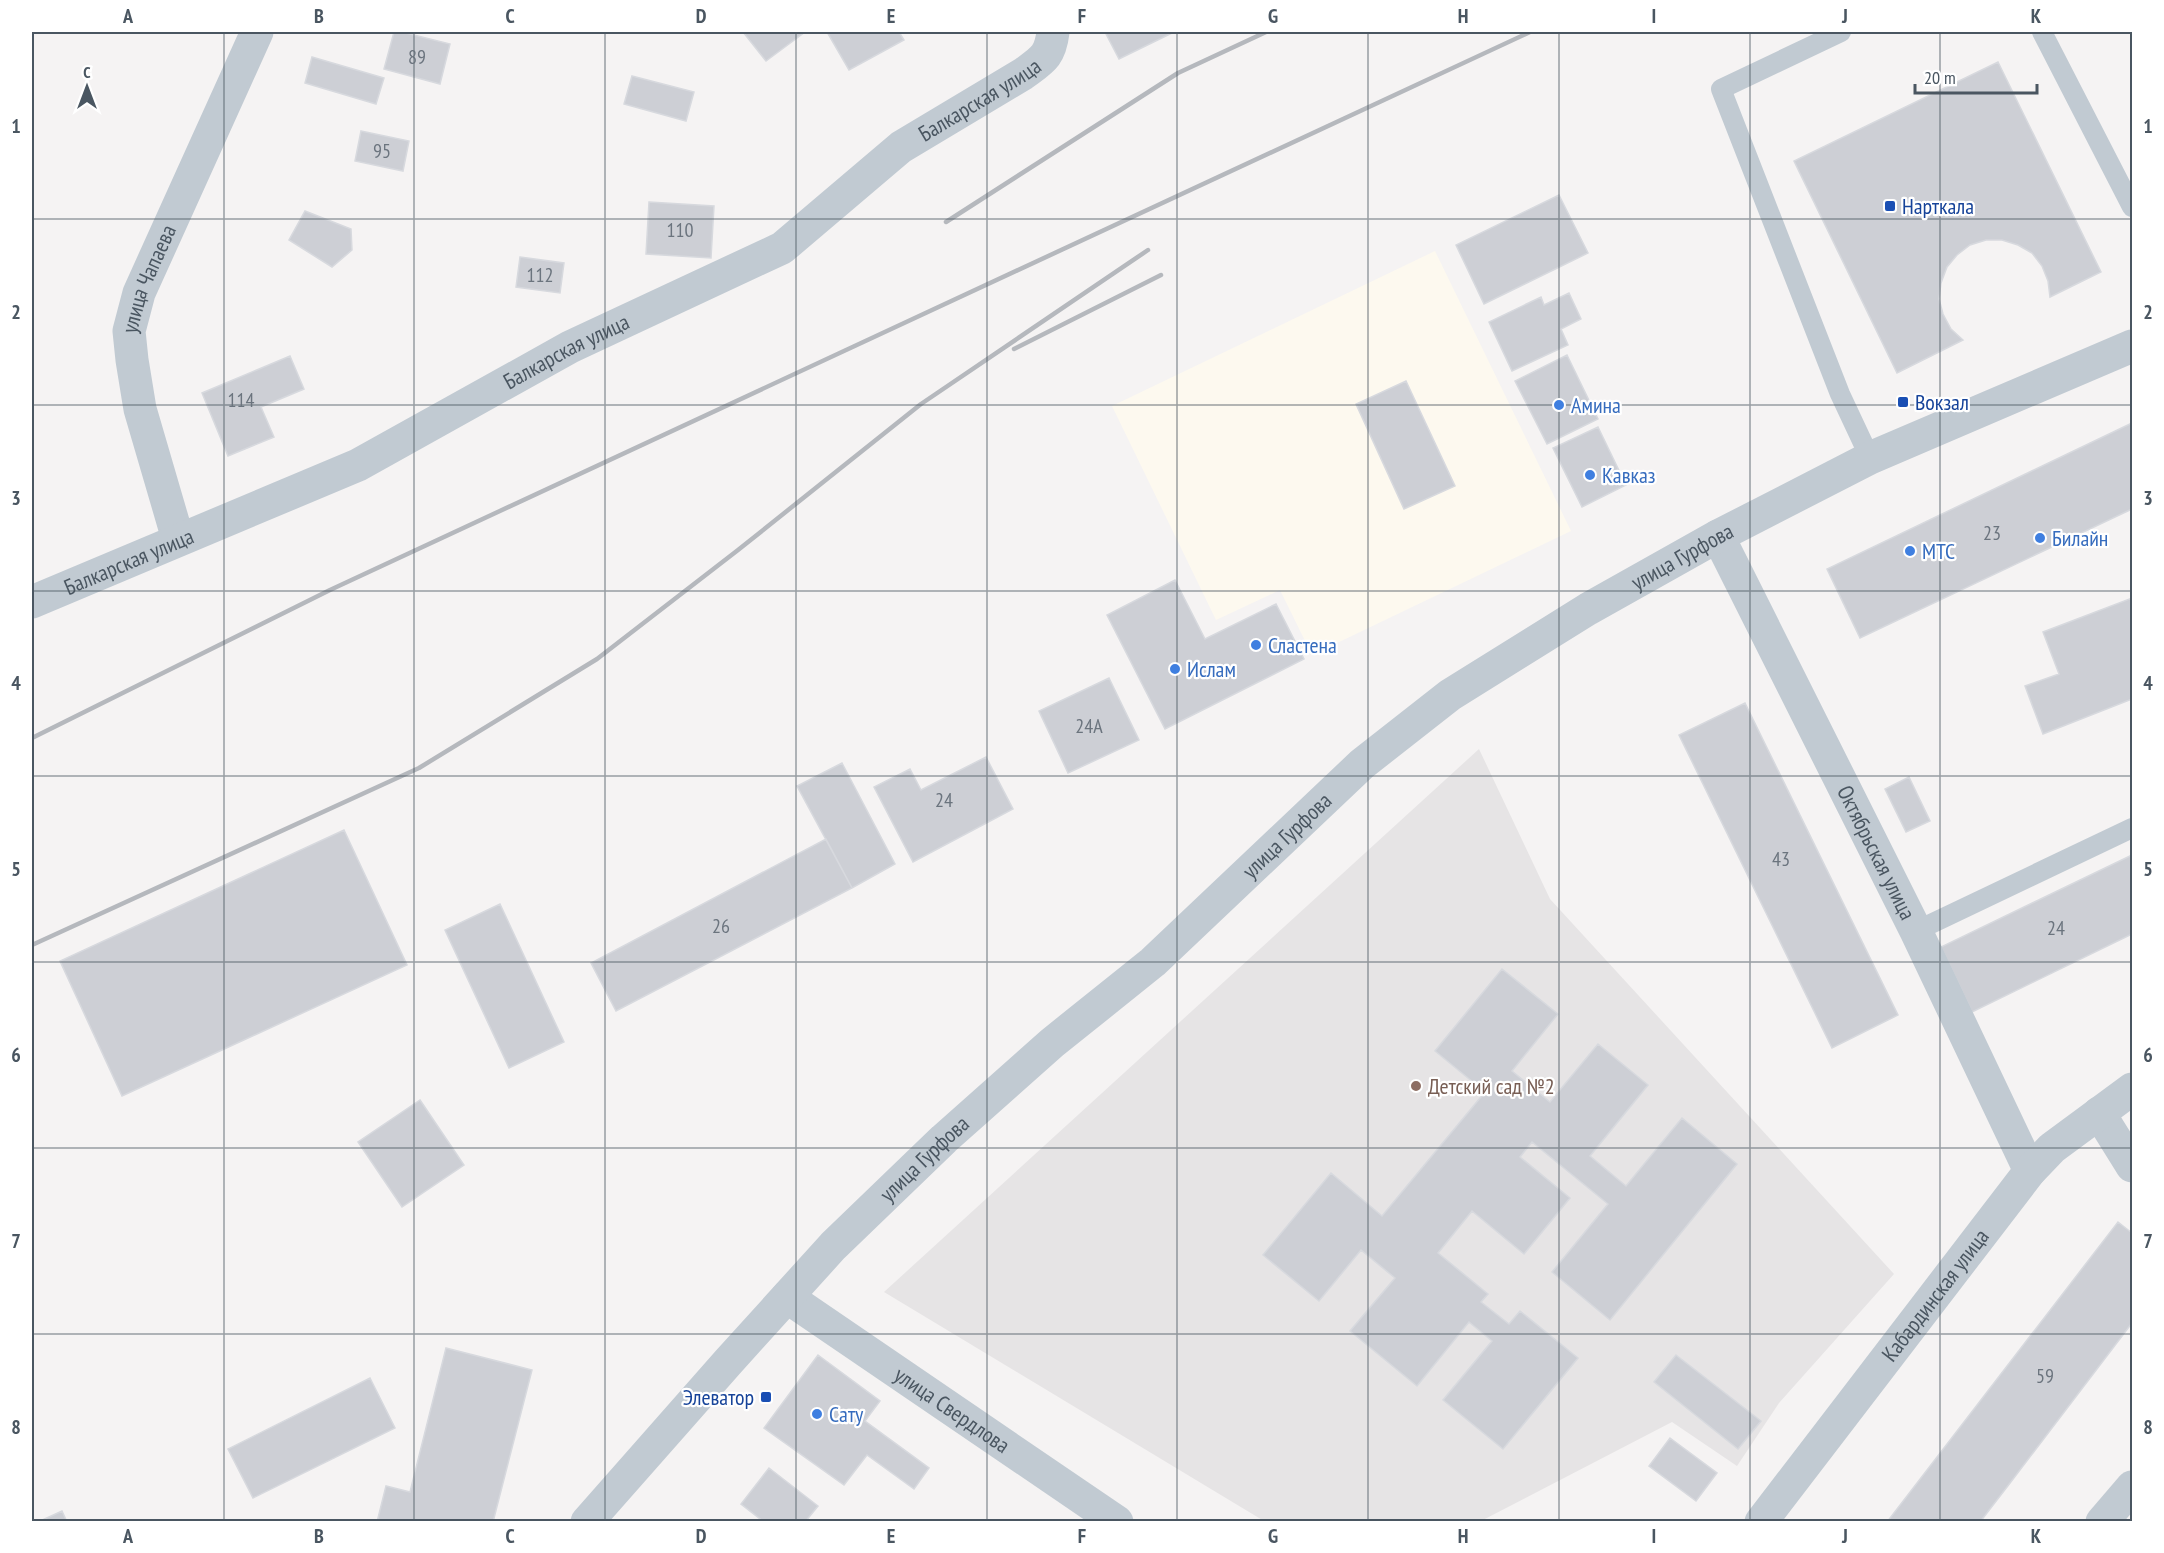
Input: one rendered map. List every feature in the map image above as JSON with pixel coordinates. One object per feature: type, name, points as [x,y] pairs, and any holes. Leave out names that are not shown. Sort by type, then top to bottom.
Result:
[{"type":"street","name":"улица Чапаева","points":[[178,539],[140,409],[129,331],[139,293],[257,32]]},
{"type":"street","name":"Балкарская улица","points":[[32,602],[358,465],[570,347],[782,248],[901,147],[1040,62],[1051,49],[1053,32]]},
{"type":"street","name":"улица Гурфова","points":[[587,1521],[833,1246],[944,1139],[1052,1043],[1153,962],[1362,764],[1450,695],[1588,609],[1718,536],[1870,458],[2133,346]]},
{"type":"street","name":"Октябрьская улица","points":[[1718,536],[1916,931],[2030,1171]]},
{"type":"street","name":"Кабардинская улица","points":[[1761,1521],[2030,1171],[2052,1148],[2133,1089]]},
{"type":"street","points":[[2099,1113],[2133,1166]]},
{"type":"street","name":"улица Свердлова","points":[[787,1297],[1117,1521]]},
{"type":"street","points":[[2102,1521],[2133,1487]]},
{"type":"lane","points":[[1841,32],[1721,89],[1840,394],[1870,458]]},
{"type":"lane","points":[[2042,32],[2133,207]]},
{"type":"lane","points":[[1916,931],[2133,828]]},
{"type":"shaded area","points":[[1435,251],[1571,531],[1312,655],[1280,590],[1216,620],[1112,406]]},
{"type":"shaded area","name":"Детский сад №2","points":[[1479,749],[1550,899],[1894,1274],[1779,1403],[1737,1466],[1672,1422],[1479,1522],[1264,1521],[884,1292]]},
{"type":"building","points":[[394,32],[450,44],[440,84],[384,69]]},
{"type":"building","points":[[743,32],[805,32],[766,61]]},
{"type":"building","points":[[827,32],[899,32],[904,40],[849,70]]},
{"type":"building","points":[[1105,32],[1174,32],[1119,59]]},
{"type":"building","points":[[312,57],[384,78],[376,104],[305,83]]},
{"type":"building","points":[[1998,62],[2101,272],[2050,297],[2048,281],[2042,266],[2032,253],[2002,240],[1986,240],[1970,245],[1947,267],[1941,283],[1939,299],[1943,314],[1951,329],[1963,340],[1897,373],[1794,161]]},
{"type":"building","points":[[632,76],[694,92],[686,121],[624,104]]},
{"type":"building","points":[[361,131],[409,141],[403,171],[355,161]]},
{"type":"building","points":[[1559,195],[1588,253],[1484,304],[1456,245]]},
{"type":"building","points":[[649,202],[714,206],[711,258],[646,254]]},
{"type":"building","points":[[305,211],[351,229],[352,250],[332,267],[289,240]]},
{"type":"building","points":[[520,257],[564,263],[560,293],[516,287]]},
{"type":"building","points":[[1569,293],[1581,319],[1561,329],[1568,345],[1512,371],[1489,322],[1541,297],[1544,305]]},
{"type":"building","points":[[1567,355],[1598,419],[1547,444],[1515,381]]},
{"type":"building","points":[[290,356],[304,389],[261,407],[274,437],[228,456],[202,393]]},
{"type":"building","points":[[1406,381],[1455,486],[1404,509],[1356,404]]},
{"type":"building","points":[[2132,423],[2132,509],[1860,638],[1827,569]]},
{"type":"building","points":[[1598,427],[1626,485],[1582,507],[1553,448]]},
{"type":"building","points":[[1175,580],[1205,639],[1276,604],[1304,659],[1165,729],[1107,615]]},
{"type":"building","points":[[2132,598],[2132,699],[2043,734],[2025,686],[2059,674],[2043,632]]},
{"type":"building","points":[[1109,678],[1139,740],[1068,773],[1039,711]]},
{"type":"building","points":[[1745,703],[1898,1015],[1832,1048],[1679,735]]},
{"type":"building","points":[[986,757],[1013,809],[913,862],[874,787],[910,769],[921,790]]},
{"type":"building","points":[[842,763],[895,864],[852,888],[797,786]]},
{"type":"building","points":[[1909,777],[1930,821],[1906,832],[1885,789]]},
{"type":"building","points":[[344,830],[407,965],[122,1096],[60,961]]},
{"type":"building","points":[[826,839],[852,888],[616,1011],[591,963]]},
{"type":"building","points":[[2132,855],[2132,934],[1972,1012],[1941,947]]},
{"type":"building","points":[[500,904],[564,1042],[509,1068],[445,930]]},
{"type":"building","points":[[1502,969],[1558,1014],[1512,1071],[1550,1102],[1598,1044],[1648,1085],[1590,1156],[1626,1186],[1682,1118],[1737,1164],[1610,1320],[1552,1272],[1608,1204],[1532,1142],[1520,1157],[1570,1198],[1524,1254],[1472,1211],[1438,1253],[1488,1294],[1481,1302],[1509,1324],[1520,1311],[1578,1358],[1503,1449],[1443,1400],[1492,1341],[1469,1322],[1417,1386],[1350,1331],[1395,1278],[1361,1250],[1319,1301],[1263,1255],[1331,1173],[1382,1216],[1485,1092],[1435,1051]]},
{"type":"building","points":[[420,1100],[464,1165],[402,1207],[358,1142]]},
{"type":"building","points":[[2118,1222],[2132,1233],[2132,1323],[2007,1487],[1980,1522],[1887,1522]]},
{"type":"building","points":[[446,1348],[532,1370],[493,1522],[377,1522],[386,1486],[410,1492]]},
{"type":"building","points":[[818,1355],[880,1401],[865,1421],[929,1468],[914,1489],[867,1455],[844,1485],[764,1428]]},
{"type":"building","points":[[1676,1355],[1761,1421],[1738,1449],[1654,1382]]},
{"type":"building","points":[[370,1378],[395,1428],[253,1498],[228,1449]]},
{"type":"building","points":[[1670,1438],[1717,1473],[1696,1501],[1649,1466]]},
{"type":"building","points":[[769,1468],[818,1506],[805,1522],[764,1522],[741,1504]]},
{"type":"building","points":[[62,1511],[67,1522],[38,1522]]},
{"type":"railway","points":[[946,222],[1178,73],[1266,32]]},
{"type":"railway","points":[[32,738],[330,590],[1530,32]]},
{"type":"railway","points":[[32,945],[419,768],[597,659],[921,404],[1148,250]]},
{"type":"railway","points":[[1014,349],[1161,275]]},
{"type":"place","name":"Нарткала","points":[[1890,206]]},
{"type":"place","name":"Вокзал","points":[[1903,402]]},
{"type":"place","name":"Амина","points":[[1559,405]]},
{"type":"place","name":"Кавказ","points":[[1590,475]]},
{"type":"place","name":"Билайн","points":[[2040,538]]},
{"type":"place","name":"МТС","points":[[1910,551]]},
{"type":"place","name":"Сластена","points":[[1256,645]]},
{"type":"place","name":"Ислам","points":[[1175,669]]},
{"type":"place","name":"Детский сад №2","points":[[1416,1086]]},
{"type":"place","name":"Элеватор","points":[[766,1397]]},
{"type":"place","name":"Сату","points":[[817,1414]]}]
